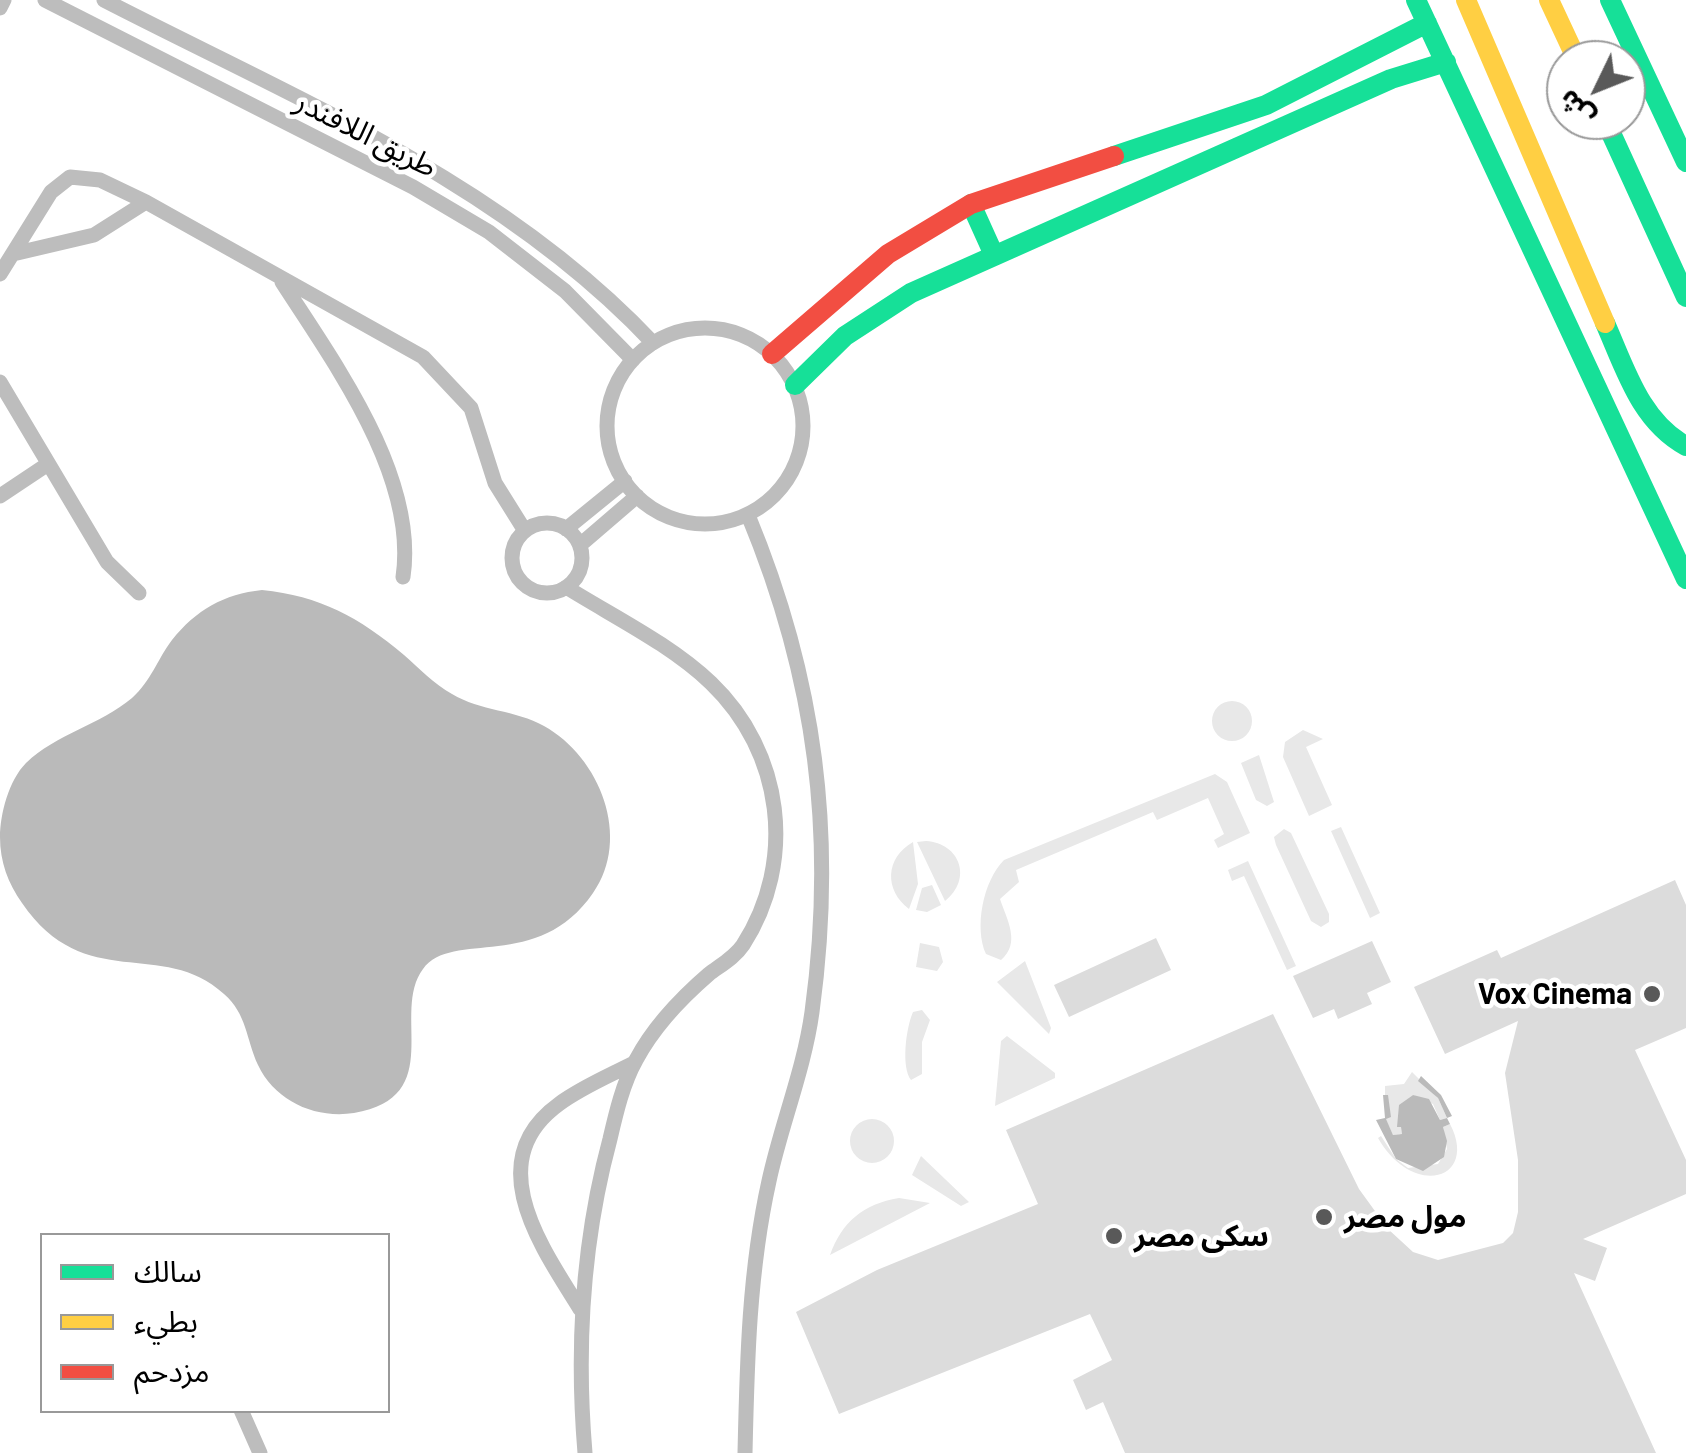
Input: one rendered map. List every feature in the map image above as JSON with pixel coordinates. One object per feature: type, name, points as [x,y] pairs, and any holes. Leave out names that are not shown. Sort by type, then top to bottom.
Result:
[{"type":"main road","points":[[1416,0],[1686,580]]},
{"type":"main road","points":[[1466,0],[1637,397],[1651,418],[1686,446]]},
{"type":"main road","points":[[1549,0],[1568,40]]},
{"type":"main road","points":[[1610,0],[1686,162]]},
{"type":"main road","points":[[772,354],[888,254],[972,204],[1266,105],[1427,23]]},
{"type":"main road","points":[[794,385],[845,336],[881,311],[994,255],[1391,80],[1446,62]]},
{"type":"main road","points":[[1613,140],[1686,297]]},
{"type":"main road","points":[[972,204],[994,255]]},
{"type":"street","points":[[0,8],[4,0]]},
{"type":"street","name":"طريق اللافندر","points":[[45,0],[413,187],[489,232],[565,291],[633,360]]},
{"type":"street","name":"طريق اللافندر","points":[[104,0],[477,196],[577,268],[654,342]]},
{"type":"street","points":[[0,274],[51,192],[70,176],[100,180],[146,202],[396,342],[441,372],[471,408],[495,483],[525,530]]},
{"type":"street","points":[[13,254],[94,235],[146,202]]},
{"type":"street","points":[[279,278],[346,382],[370,429],[404,528],[403,578]]},
{"type":"street","points":[[715,328],[746,336],[772,354],[794,385],[804,422],[798,460],[778,492],[748,515],[715,524],[681,521],[637,496],[625,482],[611,452],[608,419],[615,387],[633,360],[654,342],[683,330],[715,328]]},
{"type":"street","points":[[0,386],[106,562],[140,593]]},
{"type":"street","points":[[0,496],[48,464]]},
{"type":"street","points":[[566,528],[625,482]]},
{"type":"street","points":[[580,545],[637,496]]},
{"type":"street","points":[[746,1453],[754,1262],[769,1180],[811,1016],[822,888],[818,772],[810,709],[778,587],[748,515]]},
{"type":"street","points":[[566,588],[580,568],[580,545],[566,528],[550,522],[525,530],[512,556],[516,575],[538,592],[566,588],[710,681],[751,732],[774,794],[776,860],[757,922],[740,950],[680,1000],[634,1063],[598,1184],[580,1309],[585,1453]]},
{"type":"street","points":[[580,1309],[532,1230],[520,1178],[537,1126],[555,1106],[634,1063]]},
{"type":"street","points":[[242,1413],[260,1453]]},
{"type":"shaded area","points":[[262,590],[302,597],[338,610],[387,642],[452,694],[544,726],[581,757],[604,800],[609,824],[610,848],[604,871],[593,893],[571,918],[523,942],[454,952],[436,958],[423,969],[414,987],[411,1052],[400,1090],[383,1104],[354,1113],[311,1110],[275,1089],[258,1065],[232,1002],[200,977],[175,969],[97,957],[71,948],[46,931],[17,895],[1,855],[4,808],[10,788],[26,763],[51,744],[132,698],[172,640],[201,612],[235,595]]},
{"type":"shaded area","points":[[1232,701],[1246,707],[1252,721],[1246,735],[1232,741],[1218,735],[1212,721],[1218,707]]},
{"type":"shaded area","points":[[1303,730],[1323,739],[1306,747],[1332,805],[1309,816],[1283,757],[1285,742]]},
{"type":"shaded area","points":[[1259,755],[1274,802],[1267,806],[1256,800],[1241,763]]},
{"type":"shaded area","points":[[1215,774],[1227,782],[1250,833],[1218,848],[1214,840],[1224,834],[1208,798],[1157,820],[1153,812],[1016,870],[1019,882],[1000,899],[1011,931],[1010,946],[1001,960],[986,954],[981,931],[983,905],[991,880],[1004,860]]},
{"type":"shaded area","points":[[1341,827],[1380,913],[1370,918],[1331,831]]},
{"type":"shaded area","points":[[1284,829],[1291,833],[1329,914],[1329,922],[1321,927],[1311,921],[1276,845],[1274,837]]},
{"type":"shaded area","points":[[913,842],[918,884],[909,909],[895,893],[891,874],[897,857]]},
{"type":"shaded area","points":[[917,842],[947,848],[959,864],[959,883],[945,901]]},
{"type":"shaded area","points":[[1248,861],[1296,966],[1287,970],[1244,876],[1232,881],[1228,870]]},
{"type":"shaded area","points":[[932,885],[941,905],[927,912],[916,910],[922,888]]},
{"type":"shaded area","points":[[920,943],[939,947],[943,962],[937,971],[916,967]]},
{"type":"shaded area","points":[[1025,961],[1051,1028],[1049,1034],[997,982]]},
{"type":"shaded area","points":[[922,1010],[930,1020],[922,1042],[922,1074],[911,1080],[905,1057],[907,1037],[913,1012]]},
{"type":"shaded area","points":[[1007,1036],[1055,1073],[1055,1078],[995,1106],[1001,1041]]},
{"type":"shaded area","points":[[1412,1072],[1438,1098],[1447,1118],[1440,1120],[1433,1104],[1413,1095],[1399,1106],[1402,1134],[1393,1135],[1385,1118],[1385,1086],[1404,1084]]},
{"type":"shaded area","points":[[1421,1076],[1441,1095],[1452,1116],[1447,1118],[1438,1098],[1418,1081]]},
{"type":"shaded area","points":[[1383,1095],[1388,1095],[1391,1117],[1386,1119],[1393,1135],[1402,1134],[1401,1127],[1397,1127],[1399,1105],[1413,1095],[1429,1099],[1440,1120],[1447,1118],[1450,1124],[1443,1127],[1447,1141],[1444,1157],[1423,1171],[1396,1159],[1376,1120],[1385,1118]]},
{"type":"shaded area","points":[[872,1119],[888,1125],[894,1141],[888,1157],[872,1163],[856,1157],[850,1141],[856,1125]]},
{"type":"shaded area","points":[[1450,1124],[1457,1143],[1456,1158],[1449,1169],[1438,1175],[1408,1169],[1392,1157],[1378,1138],[1381,1136],[1396,1159],[1408,1168],[1438,1164],[1447,1149],[1443,1127]]},
{"type":"shaded area","points":[[921,1156],[969,1202],[961,1206],[912,1175]]},
{"type":"shaded area","points":[[899,1198],[930,1203],[830,1255],[841,1233],[856,1216]]},
{"type":"building","points":[[1675,880],[1686,905],[1686,1028],[1635,1050],[1686,1160],[1686,1194],[1583,1239],[1607,1248],[1595,1281],[1574,1273],[1656,1453],[1125,1453],[1103,1402],[1086,1410],[1073,1380],[1112,1360],[1090,1314],[839,1414],[796,1312],[877,1270],[1038,1204],[1006,1130],[1273,1014],[1359,1189],[1388,1229],[1413,1252],[1438,1260],[1503,1243],[1513,1233],[1518,1212],[1518,1160],[1505,1073],[1518,1021],[1445,1054],[1414,987],[1497,950],[1501,958]]},
{"type":"building","points":[[1156,938],[1171,970],[1069,1017],[1054,985]]},
{"type":"building","points":[[1372,941],[1391,982],[1367,993],[1372,1004],[1338,1019],[1334,1009],[1313,1018],[1293,976]]},
{"type":"traffic: fast","points":[[1416,0],[1686,579]]},
{"type":"traffic: fast","points":[[1610,0],[1686,162]]},
{"type":"traffic: fast","points":[[1114,156],[1266,105],[1427,23]]},
{"type":"traffic: fast","points":[[795,385],[845,336],[911,293],[1391,79],[1446,62]]},
{"type":"traffic: fast","points":[[1614,140],[1686,297]]},
{"type":"traffic: fast","points":[[971,204],[994,255]]},
{"type":"traffic: fast","points":[[1605,323],[1645,408],[1686,446]]},
{"type":"traffic: slow","points":[[1466,0],[1605,323]]},
{"type":"traffic: slow","points":[[1549,0],[1568,40]]},
{"type":"traffic: jam","points":[[772,354],[888,254],[971,204],[1114,156]]},
{"type":"place","name":"Vox Cinema","points":[[1652,994]]},
{"type":"place","name":"مول مصر","points":[[1324,1217]]},
{"type":"place","name":"سكى مصر","points":[[1114,1236]]}]
